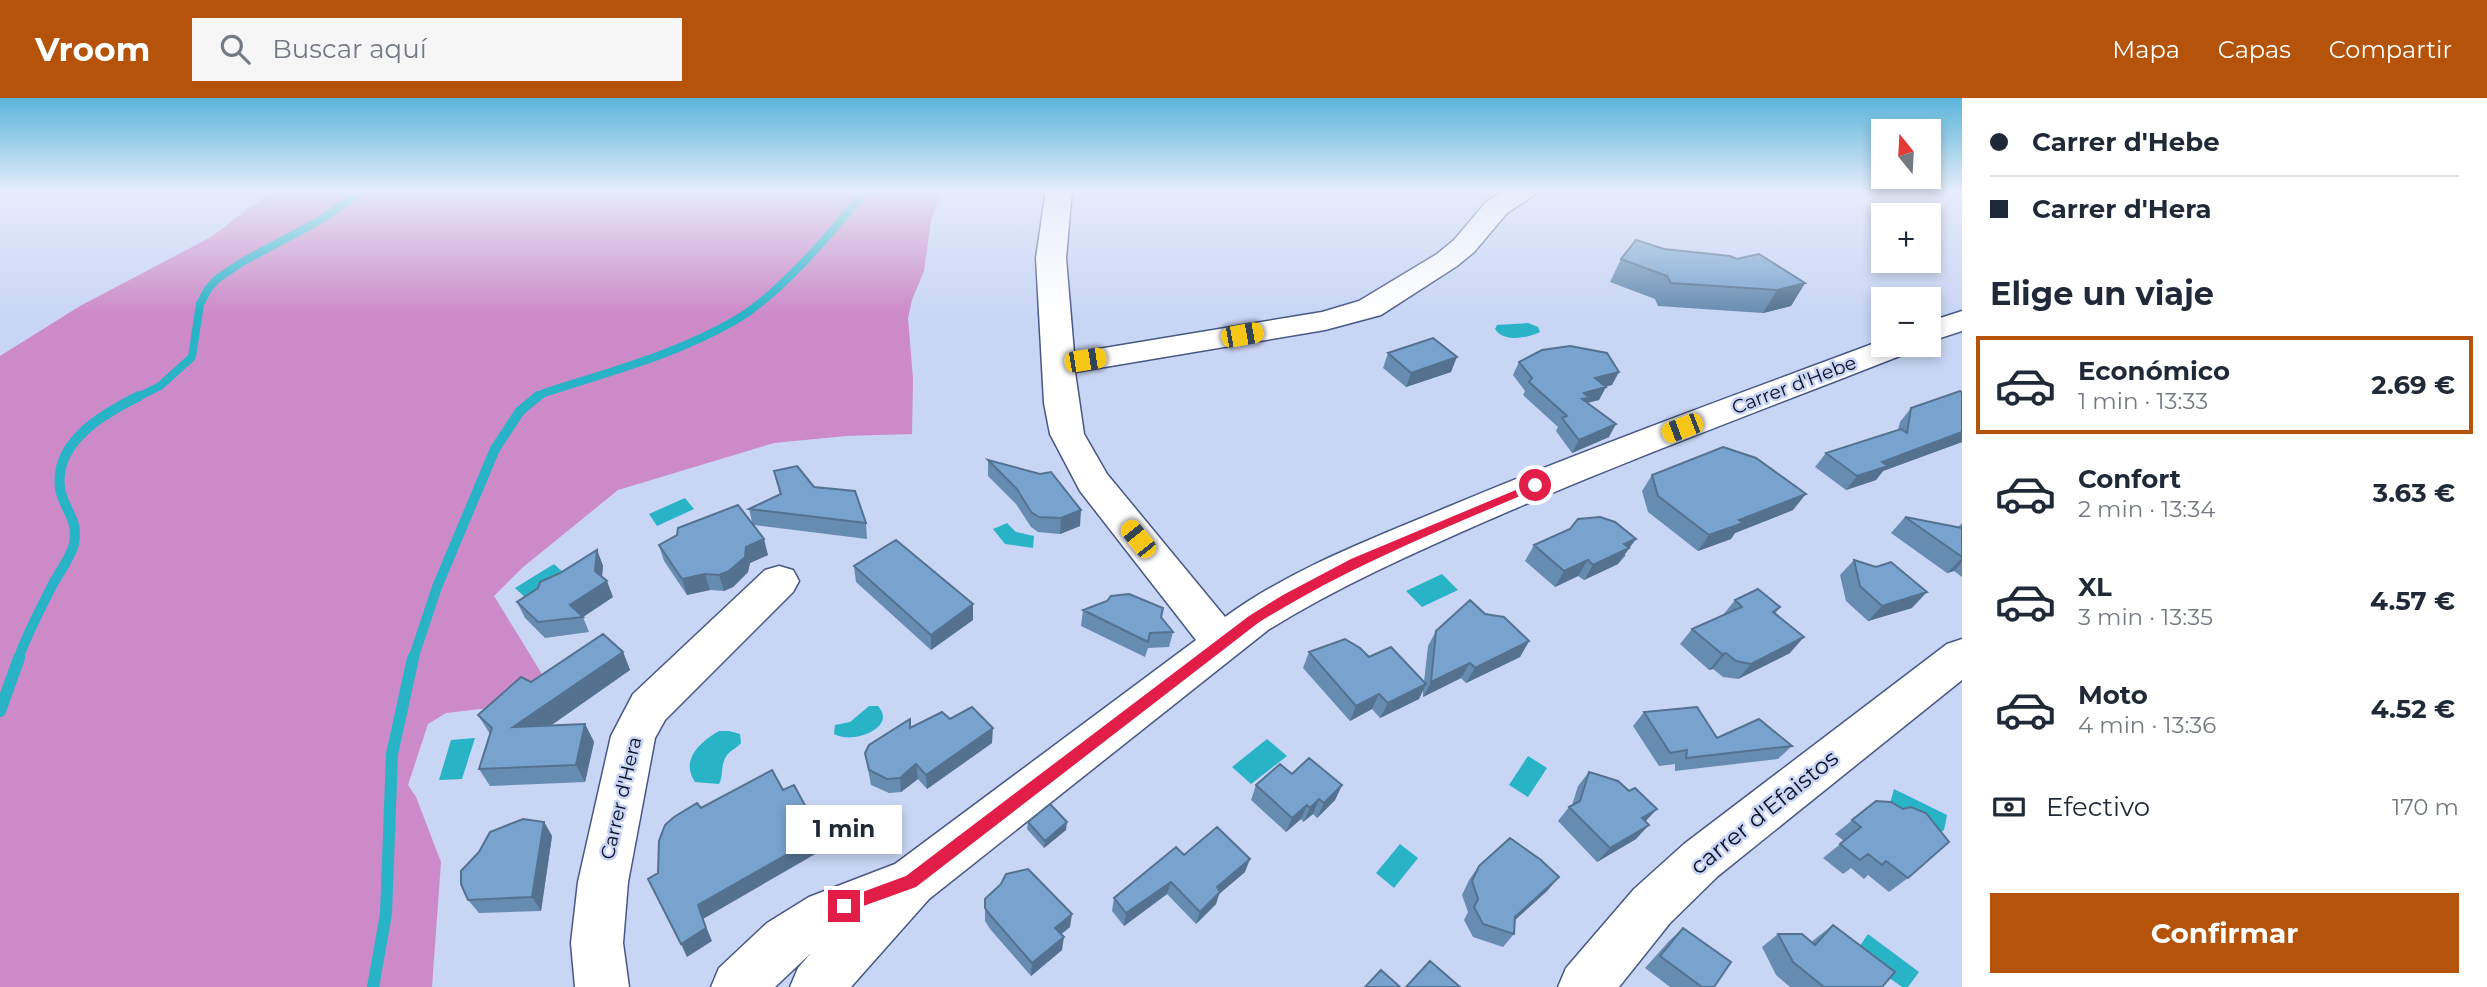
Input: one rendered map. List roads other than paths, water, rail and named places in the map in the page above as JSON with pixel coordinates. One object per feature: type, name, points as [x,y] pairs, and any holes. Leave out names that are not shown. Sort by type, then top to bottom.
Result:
[{"type":"street","points":[[1054,231],[1051,258],[1059,365],[1064,423],[1072,447],[1082,465],[1222,643]]},
{"type":"street","points":[[1059,365],[1325,321],[1370,308],[1447,260],[1476,231]]},
{"type":"street","points":[[1941,328],[1962,320]]},
{"type":"street","name":"Carrer d'Hebe","points":[[817,987],[859,936],[911,882],[1222,643],[1284,600],[1355,562],[1535,485],[1871,356]]},
{"type":"street","name":"Carrer d'Hera","points":[[602,987],[597,943],[603,882],[633,736],[649,708],[779,581]]},
{"type":"street","name":"carrer d'Efaistos","points":[[1585,987],[1652,906],[1701,860],[1962,656]]},
{"type":"street","points":[[738,987],[785,941],[818,920],[844,906],[911,882]]},
{"type":"water","points":[[1528,323],[1538,327],[1540,332],[1509,338],[1495,329],[1497,325]]},
{"type":"water","points":[[685,498],[694,509],[657,526],[649,514]]},
{"type":"water","points":[[1007,523],[1016,532],[1034,536],[1033,548],[1005,544],[993,529]]},
{"type":"water","points":[[554,564],[566,575],[528,600],[515,588]]},
{"type":"water","points":[[1442,574],[1458,590],[1422,607],[1406,591]]},
{"type":"water","points":[[869,706],[878,706],[883,714],[878,727],[861,736],[842,737],[834,734],[835,725],[850,722]]},
{"type":"water","points":[[719,731],[740,734],[741,743],[725,758],[719,784],[695,782],[690,766],[694,752]]},
{"type":"water","points":[[475,738],[462,779],[439,780],[451,740]]},
{"type":"water","points":[[1267,739],[1287,756],[1251,784],[1232,767]]},
{"type":"water","points":[[1528,756],[1547,768],[1528,797],[1509,785]]},
{"type":"water","points":[[1894,789],[1947,815],[1944,830],[1936,836],[1889,807]]},
{"type":"water","points":[[1400,844],[1418,858],[1394,888],[1376,873]]},
{"type":"water","points":[[1868,934],[1919,972],[1908,987],[1902,987],[1855,953]]},
{"type":"waterway","points":[[136,398],[160,386],[192,357],[200,304],[217,279],[242,262],[299,231]]},
{"type":"waterway","points":[[536,398],[665,353],[734,321],[769,296],[831,231]]},
{"type":"waterway","points":[[18,659],[74,544],[73,520],[60,488],[60,471],[65,456],[73,443],[97,420],[139,396]]},
{"type":"waterway","points":[[413,659],[437,587],[495,449],[520,411],[538,396]]},
{"type":"waterway","points":[[0,711],[19,658]]},
{"type":"waterway","points":[[373,987],[386,914],[392,754],[413,658]]}]
